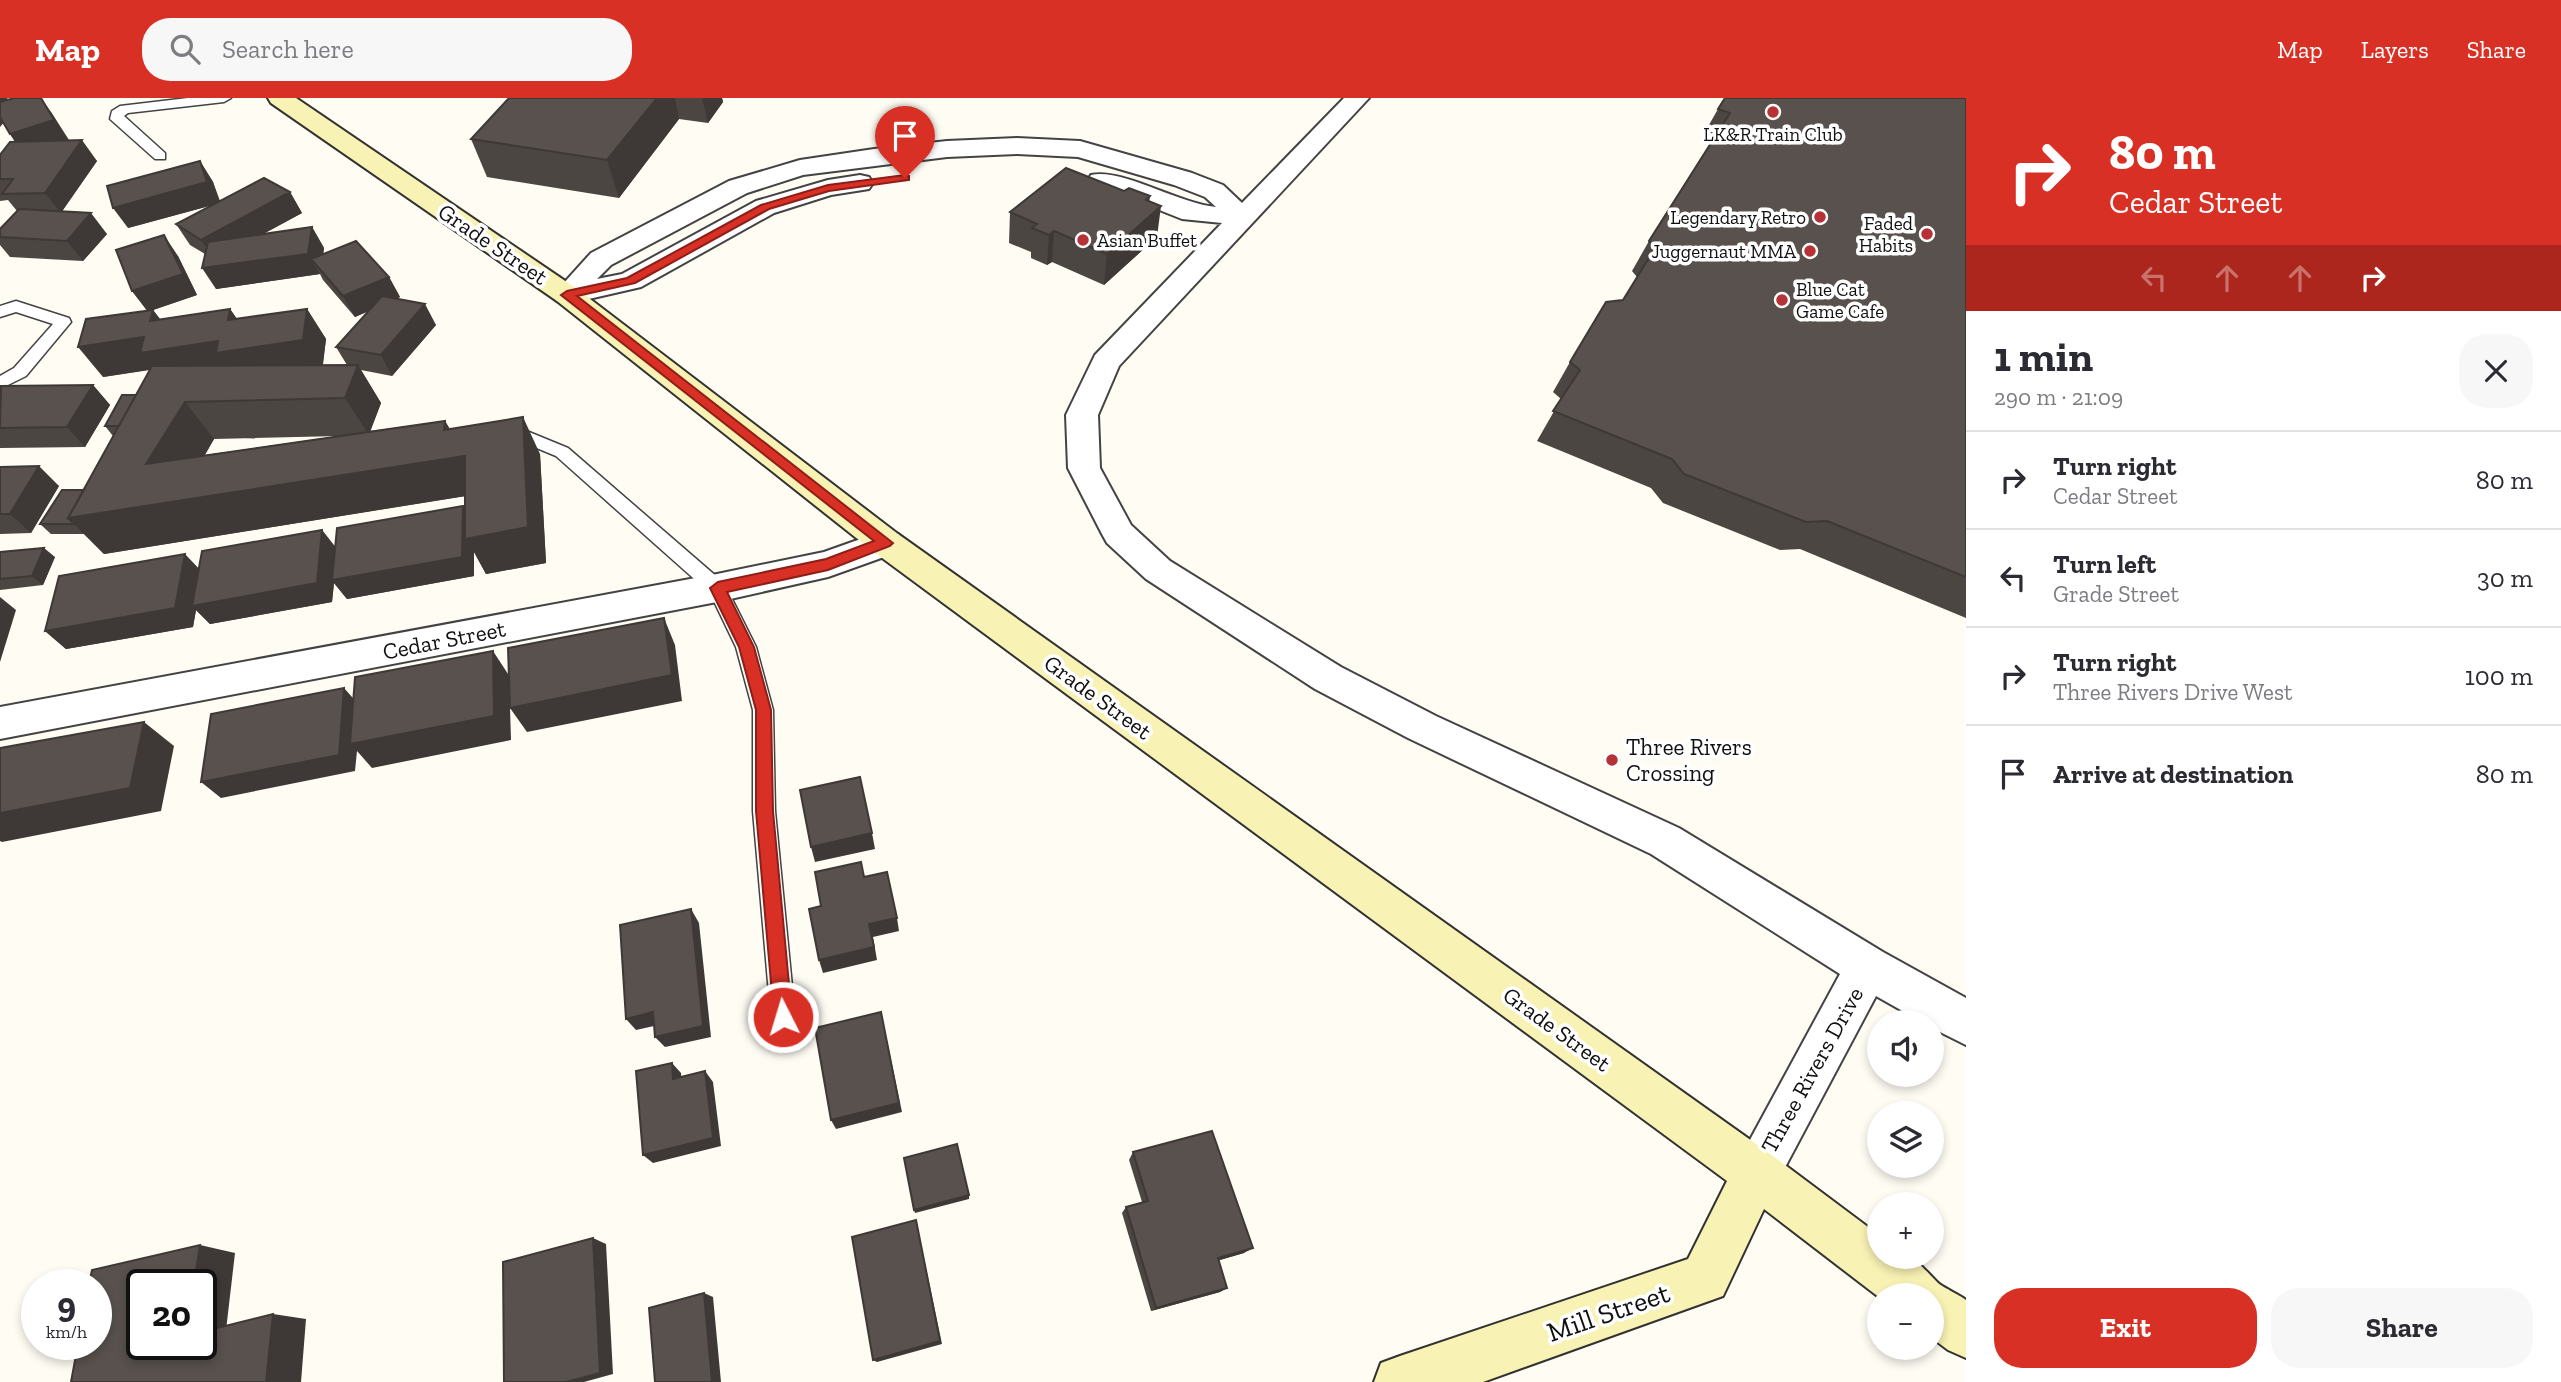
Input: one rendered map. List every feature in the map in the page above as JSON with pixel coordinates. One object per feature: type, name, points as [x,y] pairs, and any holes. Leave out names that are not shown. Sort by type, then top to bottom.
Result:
[{"type":"main road","name":"Grade Street","points":[[280,98],[567,295],[886,543],[1756,1173],[1901,1283]]},
{"type":"main road","name":"Mill Street","points":[[1400,1382],[1480,1370],[1705,1278],[1756,1173]]},
{"type":"main road","points":[[1944,1315],[1966,1332]]},
{"type":"street","points":[[1357,98],[1106,362],[1082,415],[1084,468],[1119,534],[1158,570],[1328,678],[1422,727],[1665,841],[1868,967],[1966,1023]]},
{"type":"street","points":[[567,295],[601,259],[738,187],[800,168],[899,155],[1017,146],[1080,149],[1183,179],[1214,191],[1242,217]]},
{"type":"street","points":[[966,173],[1013,170],[1075,175],[1128,188],[1191,213],[1242,217]]},
{"type":"street","points":[[567,295],[631,281],[765,207],[828,188],[930,176]]},
{"type":"street","name":"Cedar Street","points":[[0,723],[718,588],[828,564],[886,543]]},
{"type":"street","name":"Three Rivers Drive","points":[[1756,1173],[1868,967]]},
{"type":"lane","points":[[160,156],[117,119],[117,114],[125,109],[224,98]]},
{"type":"lane","points":[[0,312],[16,306],[63,322],[20,372],[0,383]]},
{"type":"lane","points":[[489,439],[529,438],[562,452],[718,588],[746,647],[763,710],[764,811],[783,1017]]},
{"type":"building","points":[[14,98],[41,98],[54,120],[10,134],[0,117],[0,102]]},
{"type":"building","points":[[509,98],[657,98],[607,160],[471,139]]},
{"type":"building","points":[[1725,98],[1966,98],[1966,577],[1827,521],[1806,522],[1684,474],[1672,459],[1553,411],[1580,370],[1570,362],[1606,302],[1623,300],[1655,248],[1649,241],[1730,113],[1718,109]]},
{"type":"building","points":[[82,140],[45,193],[2,194],[13,179],[0,179],[0,155],[10,142]]},
{"type":"building","points":[[200,161],[207,182],[113,208],[107,186]]},
{"type":"building","points":[[1066,168],[1124,191],[1129,188],[1150,196],[1146,200],[1161,206],[1107,254],[1054,231],[1049,235],[1032,228],[1037,224],[1010,212]]},
{"type":"building","points":[[264,178],[290,192],[201,240],[176,224]]},
{"type":"building","points":[[19,209],[91,213],[67,241],[0,237],[0,229]]},
{"type":"building","points":[[312,227],[308,254],[202,268],[208,242]]},
{"type":"building","points":[[164,235],[183,274],[132,291],[116,250]]},
{"type":"building","points":[[356,241],[389,277],[343,296],[311,259]]},
{"type":"building","points":[[382,296],[425,304],[381,355],[336,347]]},
{"type":"building","points":[[230,309],[228,320],[307,309],[303,340],[216,353],[218,341],[140,353],[144,337],[78,347],[86,319],[153,310],[150,321]]},
{"type":"building","points":[[358,365],[345,398],[185,402],[146,464],[445,421],[444,430],[523,417],[528,527],[465,539],[465,456],[68,518],[152,366]]},
{"type":"building","points":[[93,385],[67,427],[0,428],[1,386]]},
{"type":"building","points":[[122,395],[136,395],[119,426],[105,426]]},
{"type":"building","points":[[39,466],[10,514],[0,514],[0,467]]},
{"type":"building","points":[[62,490],[84,490],[68,518],[74,524],[40,524]]},
{"type":"building","points":[[463,506],[462,557],[332,580],[337,528]]},
{"type":"building","points":[[322,530],[317,583],[192,606],[202,551]]},
{"type":"building","points":[[44,548],[32,576],[0,579],[0,552]]},
{"type":"building","points":[[185,554],[175,608],[45,631],[59,576]]},
{"type":"building","points":[[664,618],[672,675],[510,708],[508,648]]},
{"type":"building","points":[[493,651],[494,716],[350,744],[355,677]]},
{"type":"building","points":[[344,688],[339,755],[201,782],[211,714]]},
{"type":"building","points":[[144,722],[130,788],[0,813],[0,748]]},
{"type":"building","points":[[860,777],[872,833],[811,847],[800,790]]},
{"type":"building","points":[[861,862],[864,877],[887,872],[897,918],[869,924],[874,947],[819,960],[809,909],[821,906],[815,872]]},
{"type":"building","points":[[691,909],[703,1026],[655,1037],[653,1012],[626,1019],[620,925]]},
{"type":"building","points":[[881,1012],[899,1103],[831,1120],[815,1028]]},
{"type":"building","points":[[672,1063],[673,1079],[705,1071],[713,1138],[643,1155],[636,1071]]},
{"type":"building","points":[[1212,1131],[1253,1248],[1218,1258],[1227,1288],[1156,1308],[1126,1207],[1148,1201],[1133,1152]]},
{"type":"building","points":[[957,1144],[969,1195],[914,1210],[904,1158]]},
{"type":"building","points":[[916,1220],[940,1341],[873,1360],[852,1237]]},
{"type":"building","points":[[593,1238],[600,1373],[566,1382],[504,1382],[503,1262]]},
{"type":"building","points":[[200,1245],[196,1269],[126,1269],[126,1360],[217,1360],[217,1328],[273,1314],[266,1382],[71,1382],[75,1360],[112,1360],[112,1269],[96,1269]]},
{"type":"building","points":[[704,1293],[712,1382],[655,1382],[649,1308]]},
{"type":"place","name":"LK&R Train Club","points":[[1773,112]]},
{"type":"place","name":"Legendary Retro","points":[[1820,217]]},
{"type":"place","name":"Faded Habits","points":[[1927,234]]},
{"type":"place","name":"Asian Buffet","points":[[1083,240]]},
{"type":"place","name":"Juggernaut MMA","points":[[1810,251]]},
{"type":"place","name":"Blue Cat Game Cafe","points":[[1782,300]]},
{"type":"place","name":"Three Rivers Crossing","points":[[1612,760]]},
{"type":"route","points":[[783,1017],[764,811],[763,710],[746,647],[718,588],[828,564],[886,543],[567,295],[631,281],[765,207],[828,188],[905,178]]}]
